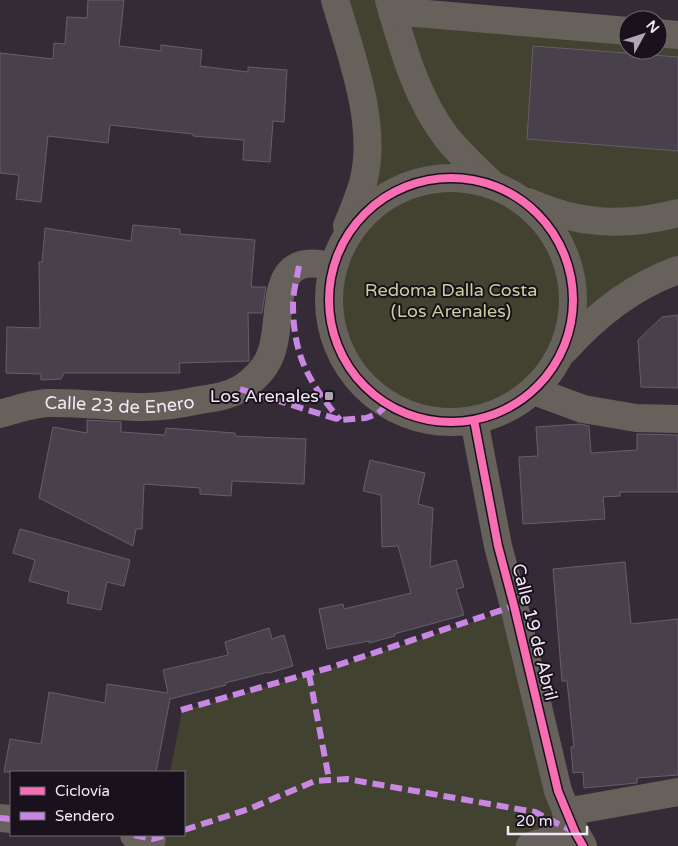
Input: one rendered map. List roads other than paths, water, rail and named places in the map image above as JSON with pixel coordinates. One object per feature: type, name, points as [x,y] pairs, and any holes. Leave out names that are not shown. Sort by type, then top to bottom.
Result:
[{"type":"street","points":[[331,0],[359,83],[367,140],[364,180],[337,256],[329,289],[329,311],[334,334],[342,355],[354,374],[369,391],[394,408],[429,421],[452,423],[496,414],[509,408],[534,391],[549,374],[569,334],[573,311],[573,289],[560,245],[548,226],[532,210],[504,191],[462,155],[432,116],[410,70],[391,6],[618,30]]},
{"type":"street","points":[[337,256],[353,226],[368,210],[386,196],[406,186],[427,180],[450,178],[472,180],[567,217],[600,222],[658,219],[678,213]]},
{"type":"street","name":"Calle 23 de Enero","points":[[0,414],[22,407],[47,404],[172,406],[224,396],[240,389],[254,379],[270,357],[274,344],[278,299],[282,284],[290,273],[298,266],[308,262],[317,262],[337,256]]},
{"type":"street","points":[[560,355],[602,313],[645,284],[678,270]]},
{"type":"street","points":[[534,391],[583,409],[636,418],[678,419]]},
{"type":"street","name":"Calle 19 de Abril","points":[[474,420],[498,546],[558,791],[575,830]]},
{"type":"street","points":[[530,846],[678,792]]},
{"type":"place","name":"Los Arenales","points":[[329,396]]},
{"type":"park label","name":"Redoma Dalla Costa (Los Arenales)","points":[[451,300]]}]
